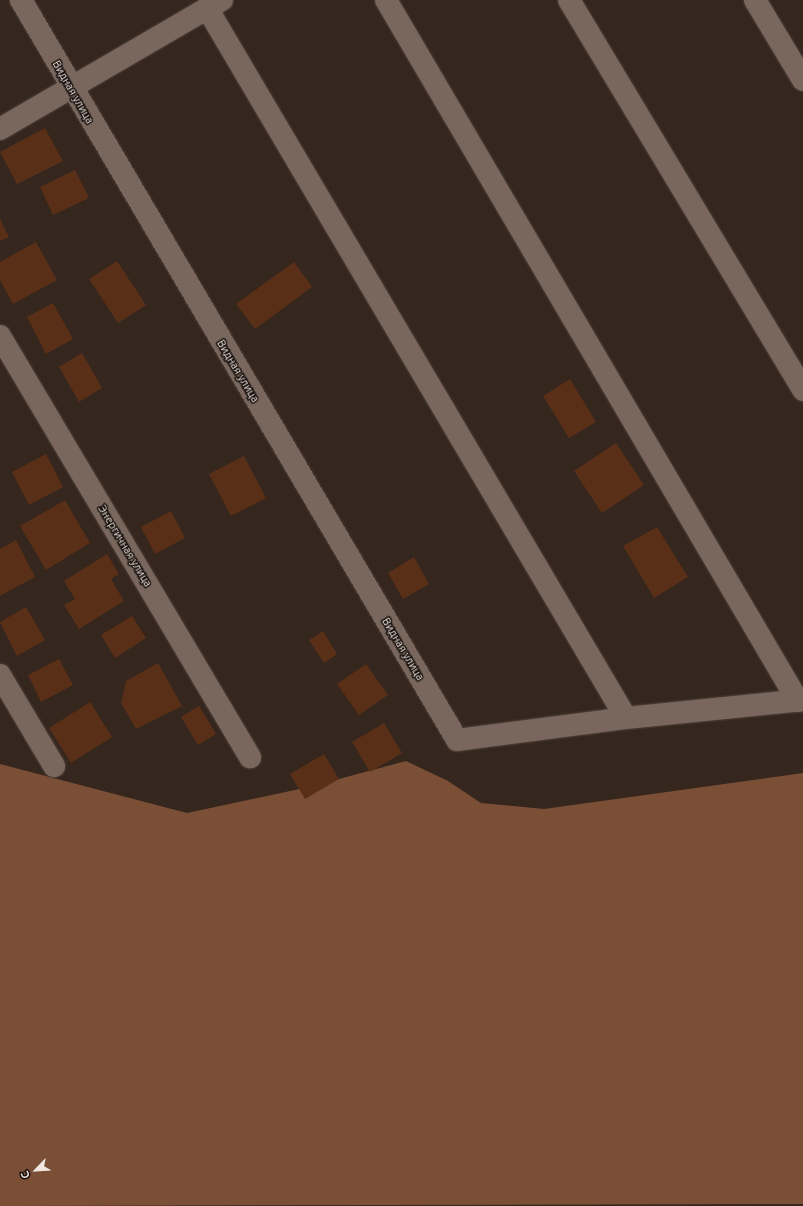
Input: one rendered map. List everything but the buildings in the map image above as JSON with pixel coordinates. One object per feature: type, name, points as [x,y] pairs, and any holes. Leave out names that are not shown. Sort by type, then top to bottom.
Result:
[{"type":"street","name":"Видная улица","points":[[21,0],[71,89],[457,740],[626,718]]},
{"type":"street","points":[[0,129],[215,4],[626,718],[800,700],[386,0]]},
{"type":"street","points":[[569,0],[803,390]]},
{"type":"street","points":[[756,0],[803,80]]},
{"type":"street","name":"Энергичная улица","points":[[0,336],[250,757]]},
{"type":"street","points":[[0,675],[54,766]]},
{"type":"shaded area","points":[[406,761],[448,781],[481,803],[544,809],[803,773],[803,1204],[0,1206],[0,764],[187,813],[309,787]]}]
